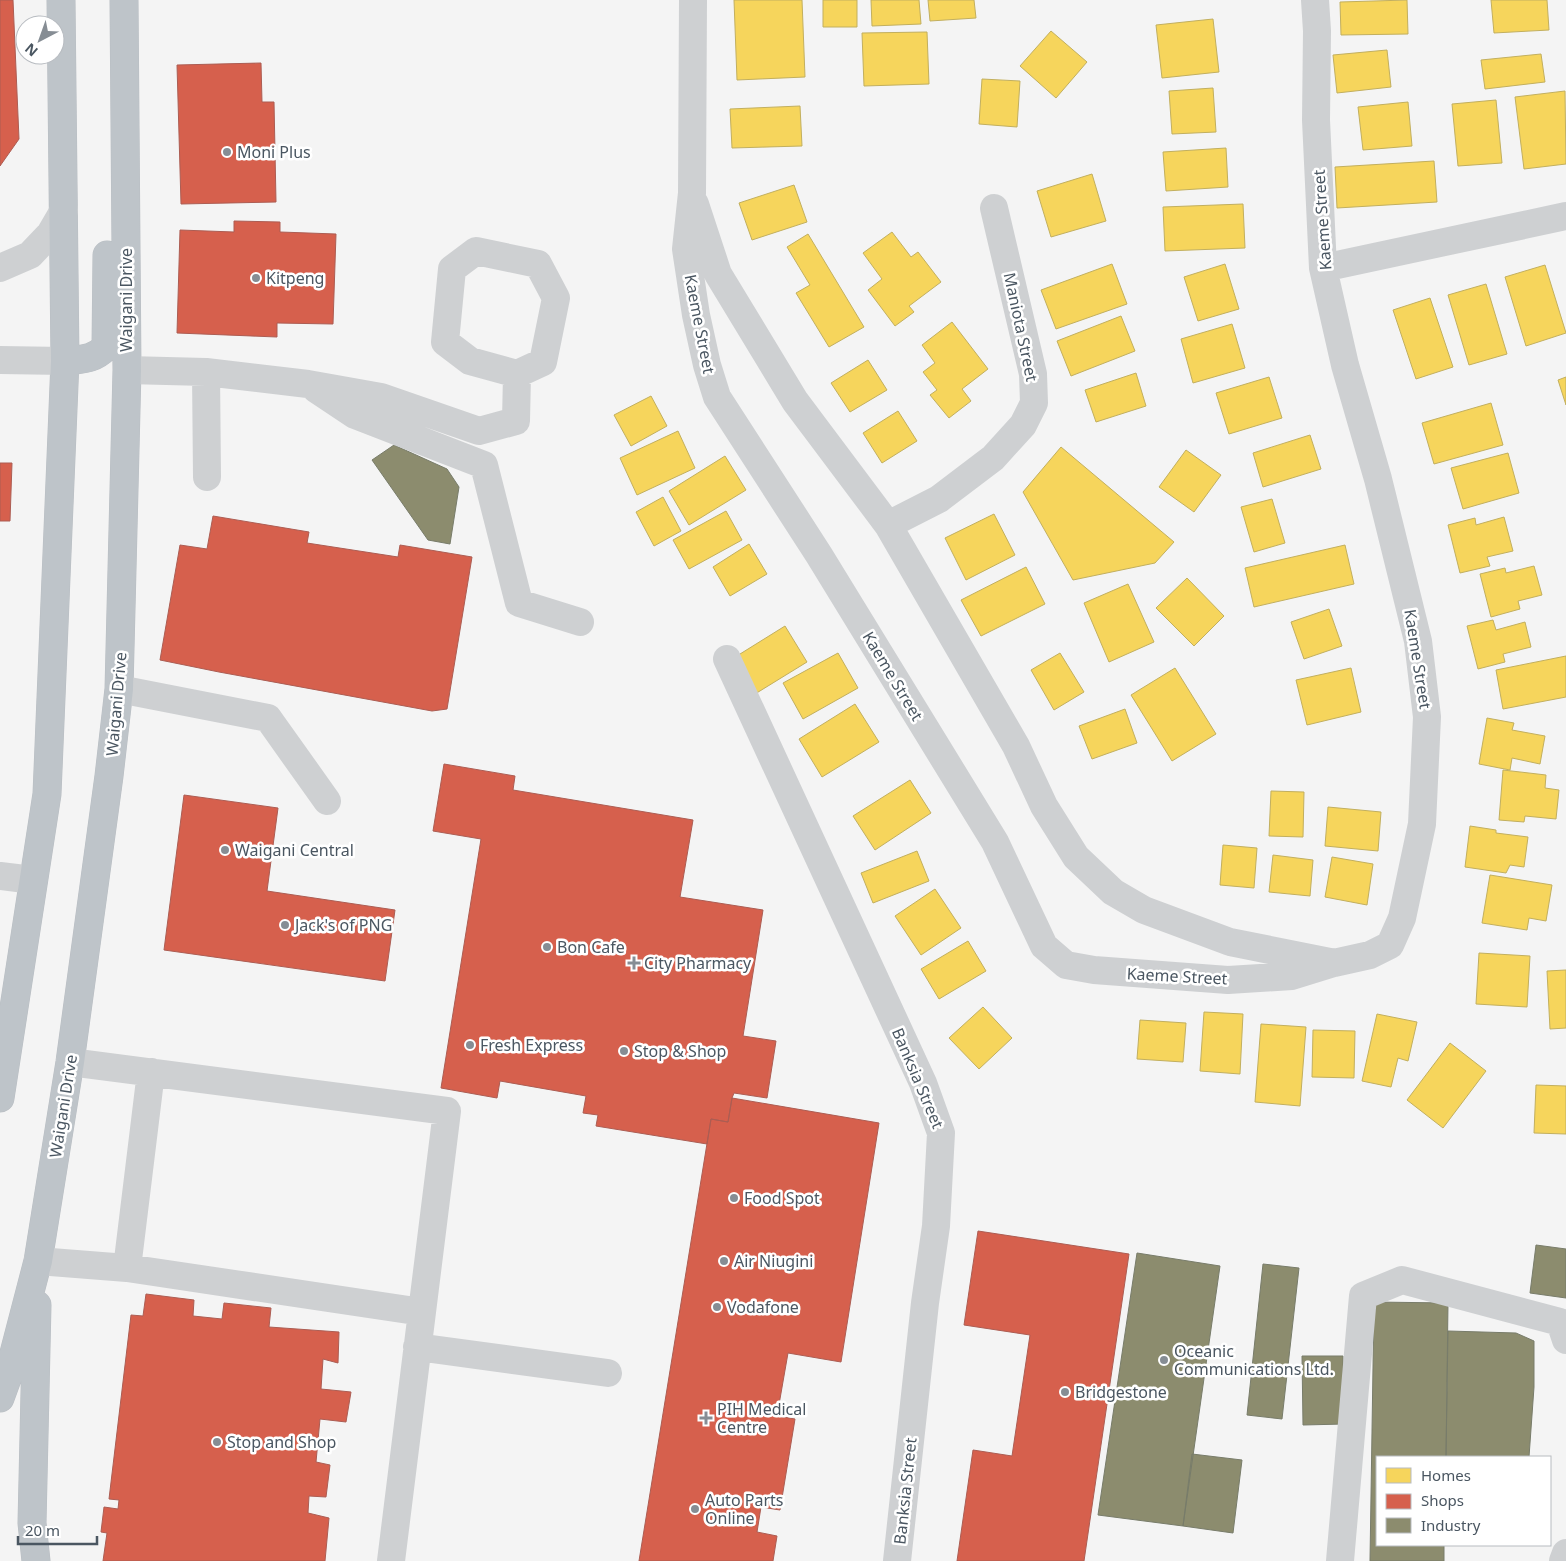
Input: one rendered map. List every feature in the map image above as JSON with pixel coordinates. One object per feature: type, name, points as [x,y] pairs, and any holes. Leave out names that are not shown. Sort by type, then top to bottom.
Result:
[{"type":"highway","points":[[0,1098],[47,794],[65,361],[62,0]]},
{"type":"highway","name":"Waigani Drive","points":[[0,1398],[8,1376],[38,1261],[70,1062],[120,689],[126,370],[124,0]]},
{"type":"highway","points":[[65,361],[88,359],[98,355],[106,347],[109,127],[125,98]]},
{"type":"highway","points":[[36,1561],[32,1523],[38,1261]]},
{"type":"street","name":"Kaeme Street","points":[[693,0],[692,192],[686,249],[696,315],[707,365],[717,397],[819,555],[995,842],[1044,946],[1066,965],[1094,970],[1228,980],[1292,976],[1334,963],[1370,955],[1390,945],[1402,918],[1422,824],[1427,717],[1418,641],[1378,479],[1346,365],[1323,268],[1316,120],[1317,31],[1315,0]]},
{"type":"street","points":[[692,192],[718,274],[795,401],[888,525],[1016,746],[1044,806],[1076,857],[1113,892],[1144,910],[1230,942],[1334,963]]},
{"type":"street","name":"Maniota Street","points":[[888,525],[939,499],[993,458],[1023,425],[1034,403],[1033,374],[994,208]]},
{"type":"street","points":[[0,268],[30,255],[50,234],[64,210]]},
{"type":"street","points":[[1323,268],[1566,216]]},
{"type":"street","points":[[476,251],[538,264],[556,298],[543,362],[517,374],[470,360],[445,342],[452,269],[476,251]]},
{"type":"street","points":[[0,360],[65,361]]},
{"type":"street","points":[[126,370],[206,372],[308,384],[381,396],[479,431],[516,421],[517,374]]},
{"type":"street","points":[[206,372],[207,477]]},
{"type":"street","points":[[308,384],[355,415],[484,465],[519,603],[580,622]]},
{"type":"street","name":"Banksia Street","points":[[727,659],[915,1066],[941,1133],[936,1226],[925,1303],[897,1561]]},
{"type":"street","points":[[120,689],[268,718],[327,801]]},
{"type":"street","points":[[0,876],[33,880]]},
{"type":"street","points":[[70,1062],[447,1111],[391,1561]]},
{"type":"street","points":[[127,1268],[151,1072]]},
{"type":"street","points":[[38,1261],[127,1268],[422,1312]]},
{"type":"street","points":[[1340,1561],[1363,1296],[1402,1280],[1560,1322],[1566,1340]]},
{"type":"street","points":[[417,1347],[608,1373]]},
{"type":"street","points":[[1563,1561],[1566,1553]]},
{"type":"building: Homes","points":[[734,0],[802,0],[805,77],[737,80]]},
{"type":"building: Homes","points":[[823,0],[857,0],[857,27],[823,27]]},
{"type":"building: Homes","points":[[871,0],[919,0],[921,24],[872,26]]},
{"type":"building: Homes","points":[[928,0],[974,0],[976,18],[930,21]]},
{"type":"building: Homes","points":[[1407,0],[1408,34],[1341,35],[1340,2]]},
{"type":"building: Homes","points":[[1491,0],[1547,0],[1549,30],[1494,33]]},
{"type":"building: Homes","points":[[1213,19],[1219,72],[1162,78],[1156,25]]},
{"type":"building: Homes","points":[[1051,31],[1087,62],[1056,98],[1020,66]]},
{"type":"building: Homes","points":[[927,32],[929,84],[864,86],[862,33]]},
{"type":"building: Homes","points":[[1387,50],[1391,87],[1337,93],[1333,55]]},
{"type":"building: Homes","points":[[1541,54],[1545,82],[1485,89],[1481,60]]},
{"type":"building: Homes","points":[[982,79],[1020,81],[1017,127],[979,124]]},
{"type":"building: Homes","points":[[1213,88],[1216,132],[1172,134],[1169,91]]},
{"type":"building: Homes","points":[[1565,91],[1566,164],[1524,169],[1515,97]]},
{"type":"building: Homes","points":[[1496,100],[1502,163],[1458,166],[1452,104]]},
{"type":"building: Homes","points":[[1408,102],[1412,146],[1363,150],[1358,107]]},
{"type":"building: Homes","points":[[800,106],[802,146],[732,148],[730,109]]},
{"type":"building: Homes","points":[[1226,148],[1228,187],[1166,191],[1163,152]]},
{"type":"building: Homes","points":[[1434,161],[1437,202],[1337,208],[1335,167]]},
{"type":"building: Homes","points":[[1092,174],[1106,221],[1051,237],[1037,191]]},
{"type":"building: Homes","points":[[794,185],[807,222],[752,240],[739,203]]},
{"type":"building: Homes","points":[[1243,204],[1245,248],[1165,251],[1163,207]]},
{"type":"building: Homes","points":[[892,232],[911,257],[918,252],[941,282],[909,306],[914,312],[895,326],[868,290],[882,279],[863,253]]},
{"type":"building: Homes","points":[[808,234],[864,327],[829,347],[796,293],[810,285],[787,247]]},
{"type":"building: Homes","points":[[1112,264],[1127,304],[1056,329],[1041,290]]},
{"type":"building: Homes","points":[[1225,264],[1239,309],[1198,321],[1184,277]]},
{"type":"building: Homes","points":[[1545,265],[1566,333],[1526,346],[1505,277]]},
{"type":"building: Homes","points":[[1486,284],[1507,354],[1469,365],[1448,295]]},
{"type":"building: Homes","points":[[1430,298],[1453,367],[1416,379],[1393,310]]},
{"type":"building: Homes","points":[[1121,316],[1135,351],[1071,376],[1057,341]]},
{"type":"building: Homes","points":[[952,322],[988,369],[962,389],[971,401],[949,418],[930,395],[937,390],[923,372],[935,363],[922,345]]},
{"type":"building: Homes","points":[[1232,324],[1245,368],[1193,383],[1181,339]]},
{"type":"building: Homes","points":[[868,360],[887,390],[850,412],[831,383]]},
{"type":"building: Homes","points":[[1136,373],[1146,406],[1096,422],[1085,390]]},
{"type":"building: Homes","points":[[1269,377],[1282,418],[1229,434],[1216,393]]},
{"type":"building: Homes","points":[[1566,377],[1566,405],[1558,380]]},
{"type":"building: Homes","points":[[651,396],[667,426],[631,446],[614,415]]},
{"type":"building: Homes","points":[[1491,403],[1503,445],[1434,464],[1422,423]]},
{"type":"building: Homes","points":[[898,411],[917,441],[882,463],[863,433]]},
{"type":"building: Homes","points":[[678,431],[695,468],[637,495],[620,458]]},
{"type":"building: Homes","points":[[1310,435],[1321,469],[1263,487],[1253,453]]},
{"type":"building: Homes","points":[[1061,447],[1174,542],[1155,563],[1073,580],[1023,492]]},
{"type":"building: Homes","points":[[1186,450],[1221,475],[1194,512],[1159,487]]},
{"type":"building: Homes","points":[[1508,453],[1519,493],[1463,509],[1451,468]]},
{"type":"building: Homes","points":[[725,456],[746,490],[689,525],[669,491]]},
{"type":"building: Homes","points":[[663,497],[681,531],[654,546],[636,512]]},
{"type":"building: Homes","points":[[1272,499],[1285,543],[1254,552],[1241,507]]},
{"type":"building: Homes","points":[[726,511],[742,540],[689,569],[673,540]]},
{"type":"building: Homes","points":[[994,514],[1015,555],[966,580],[945,538]]},
{"type":"building: Homes","points":[[1504,517],[1513,551],[1487,557],[1490,566],[1460,573],[1448,525],[1475,518],[1476,525]]},
{"type":"building: Homes","points":[[749,544],[767,574],[730,596],[713,567]]},
{"type":"building: Homes","points":[[1345,545],[1354,584],[1254,607],[1245,568]]},
{"type":"building: Homes","points":[[1534,566],[1542,595],[1518,601],[1520,609],[1491,617],[1480,574],[1505,568],[1506,573]]},
{"type":"building: Homes","points":[[1026,567],[1045,604],[981,636],[961,600]]},
{"type":"building: Homes","points":[[1187,578],[1224,616],[1194,646],[1156,608]]},
{"type":"building: Homes","points":[[1128,584],[1154,642],[1109,662],[1084,603]]},
{"type":"building: Homes","points":[[1329,609],[1342,646],[1304,659],[1291,622]]},
{"type":"building: Homes","points":[[1493,620],[1496,630],[1525,622],[1531,647],[1503,654],[1505,662],[1478,669],[1467,626]]},
{"type":"building: Homes","points":[[785,626],[807,662],[755,694],[732,659]]},
{"type":"building: Homes","points":[[838,653],[858,688],[803,719],[783,683]]},
{"type":"building: Homes","points":[[1060,653],[1084,692],[1054,710],[1031,670]]},
{"type":"building: Homes","points":[[1566,656],[1566,697],[1503,709],[1496,670]]},
{"type":"building: Homes","points":[[1175,668],[1216,734],[1172,761],[1131,695]]},
{"type":"building: Homes","points":[[1351,668],[1361,712],[1307,725],[1296,680]]},
{"type":"building: Homes","points":[[855,704],[879,742],[822,777],[799,739]]},
{"type":"building: Homes","points":[[1125,709],[1137,743],[1092,759],[1079,726]]},
{"type":"building: Homes","points":[[1487,718],[1514,723],[1512,730],[1545,736],[1540,764],[1512,758],[1510,770],[1479,764]]},
{"type":"building: Homes","points":[[1503,770],[1546,775],[1545,788],[1559,790],[1556,819],[1525,816],[1524,822],[1499,820]]},
{"type":"building: Homes","points":[[910,780],[931,813],[875,850],[853,816]]},
{"type":"building: Homes","points":[[1271,791],[1304,792],[1303,837],[1269,836]]},
{"type":"building: Homes","points":[[1328,807],[1381,812],[1378,851],[1325,846]]},
{"type":"building: Homes","points":[[1470,826],[1496,830],[1496,833],[1528,837],[1524,867],[1510,865],[1506,873],[1465,867]]},
{"type":"building: Homes","points":[[1223,845],[1257,848],[1254,888],[1220,885]]},
{"type":"building: Homes","points":[[917,851],[929,881],[873,903],[861,873]]},
{"type":"building: Homes","points":[[1273,855],[1313,860],[1310,896],[1269,892]]},
{"type":"building: Homes","points":[[1332,857],[1373,864],[1367,905],[1325,897]]},
{"type":"building: Homes","points":[[1490,875],[1552,885],[1546,921],[1529,918],[1527,930],[1482,923]]},
{"type":"building: Homes","points":[[935,889],[961,928],[921,955],[895,916]]},
{"type":"building: Homes","points":[[968,941],[986,971],[939,999],[921,969]]},
{"type":"building: Homes","points":[[1479,953],[1530,956],[1527,1007],[1476,1004]]},
{"type":"building: Homes","points":[[1566,970],[1566,1028],[1550,1029],[1547,971]]},
{"type":"building: Homes","points":[[983,1007],[1012,1038],[979,1069],[949,1038]]},
{"type":"building: Homes","points":[[1204,1012],[1243,1014],[1240,1074],[1200,1071]]},
{"type":"building: Homes","points":[[1377,1014],[1417,1022],[1408,1061],[1398,1058],[1391,1087],[1362,1081]]},
{"type":"building: Homes","points":[[1140,1020],[1186,1023],[1183,1062],[1137,1059]]},
{"type":"building: Homes","points":[[1261,1024],[1306,1027],[1300,1106],[1255,1102]]},
{"type":"building: Homes","points":[[1313,1030],[1355,1031],[1354,1078],[1312,1077]]},
{"type":"building: Homes","points":[[1450,1043],[1486,1071],[1443,1128],[1407,1100]]},
{"type":"building: Homes","points":[[1536,1085],[1566,1086],[1566,1134],[1534,1133]]},
{"type":"building: Shops","points":[[0,0],[13,0],[19,139],[0,166]]},
{"type":"building: Shops","name":"Moni Plus","points":[[261,63],[262,102],[274,102],[276,202],[181,204],[177,65]]},
{"type":"building: Shops","name":"Kitpeng","points":[[234,221],[280,222],[280,232],[336,234],[333,324],[277,323],[277,337],[177,333],[180,230],[234,232]]},
{"type":"building: Shops","points":[[0,463],[12,463],[10,521],[0,521]]},
{"type":"building: Shops","points":[[213,516],[309,532],[307,543],[398,557],[400,545],[472,557],[447,709],[432,711],[160,660],[180,545],[207,549]]},
{"type":"building: Shops","points":[[444,764],[515,776],[513,790],[693,820],[680,897],[763,910],[743,1036],[776,1041],[767,1098],[734,1093],[728,1122],[711,1119],[707,1144],[596,1126],[598,1115],[583,1113],[586,1096],[500,1081],[497,1098],[441,1088],[481,839],[433,831]]},
{"type":"building: Shops","name":"Waigani Central","points":[[184,795],[278,808],[267,891],[395,910],[385,981],[164,950]]},
{"type":"building: Shops","points":[[732,1098],[879,1123],[841,1362],[788,1353],[777,1416],[795,1419],[780,1510],[761,1507],[757,1532],[777,1536],[773,1561],[639,1561],[711,1119],[728,1122]]},
{"type":"building: Shops","name":"Bridgestone","points":[[978,1231],[1129,1254],[1084,1561],[957,1561],[973,1450],[1012,1456],[1030,1335],[964,1325]]},
{"type":"building: Shops","name":"Stop and Shop","points":[[146,1294],[194,1300],[193,1316],[222,1319],[224,1303],[271,1308],[269,1327],[339,1332],[338,1363],[323,1359],[321,1389],[351,1392],[346,1422],[320,1419],[316,1462],[330,1465],[326,1497],[309,1496],[308,1513],[329,1518],[325,1561],[103,1561],[107,1533],[101,1532],[104,1507],[118,1509],[119,1500],[109,1499],[131,1315],[143,1316]]},
{"type":"building: Industry","points":[[394,445],[447,469],[459,487],[450,544],[428,540],[372,460]]},
{"type":"building: Industry","points":[[1536,1245],[1566,1249],[1566,1298],[1530,1293]]},
{"type":"building: Industry","name":"Oceanic Communications Ltd.","points":[[1137,1253],[1220,1266],[1183,1526],[1098,1515]]},
{"type":"building: Industry","points":[[1263,1264],[1299,1268],[1282,1419],[1247,1415]]},
{"type":"building: Industry","points":[[1374,1302],[1448,1303],[1446,1456],[1376,1456],[1376,1546],[1444,1546],[1444,1561],[1370,1561]]},
{"type":"building: Industry","points":[[1448,1331],[1516,1333],[1534,1341],[1534,1387],[1529,1456],[1446,1456]]},
{"type":"building: Industry","points":[[1302,1356],[1343,1356],[1344,1424],[1303,1425]]},
{"type":"building: Industry","points":[[1192,1454],[1242,1460],[1233,1533],[1183,1526]]},
{"type":"place","name":"Moni Plus","points":[[227,152]]},
{"type":"place","name":"Kitpeng","points":[[256,278]]},
{"type":"place","name":"Waigani Central","points":[[225,850]]},
{"type":"place","name":"Jack's of PNG","points":[[285,925]]},
{"type":"place","name":"Bon Cafe","points":[[547,947]]},
{"type":"place","name":"City Pharmacy","points":[[634,963]]},
{"type":"place","name":"Fresh Express","points":[[470,1045]]},
{"type":"place","name":"Stop & Shop","points":[[624,1051]]},
{"type":"place","name":"Food Spot","points":[[734,1198]]},
{"type":"place","name":"Air Niugini","points":[[724,1261]]},
{"type":"place","name":"Vodafone","points":[[717,1307]]},
{"type":"place","name":"Oceanic Communications Ltd.","points":[[1164,1360]]},
{"type":"place","name":"Bridgestone","points":[[1065,1392]]},
{"type":"place","name":"PIH Medical Centre","points":[[706,1418]]},
{"type":"place","name":"Stop and Shop","points":[[217,1442]]},
{"type":"place","name":"Auto Parts Online","points":[[695,1509]]}]
